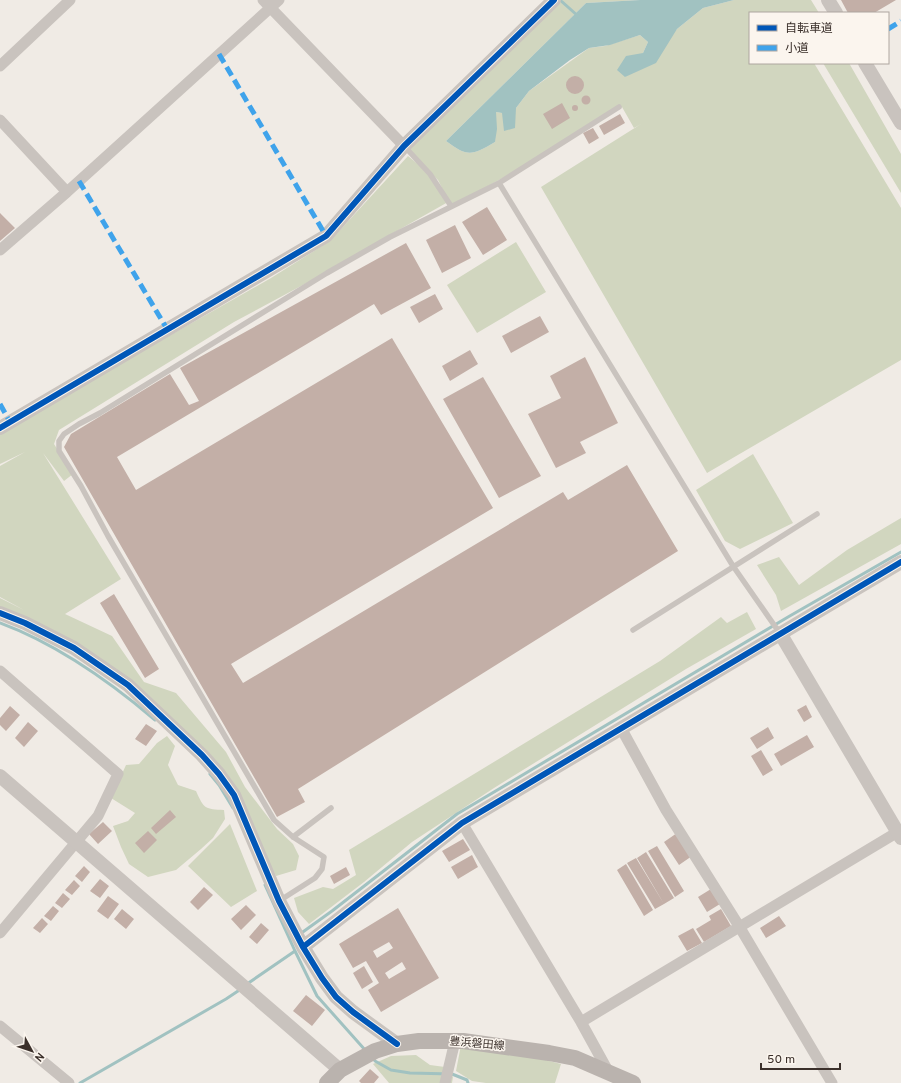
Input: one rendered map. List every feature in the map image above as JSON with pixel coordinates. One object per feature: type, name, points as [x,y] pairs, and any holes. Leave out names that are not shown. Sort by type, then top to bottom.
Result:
[{"type":"main road","name":"豊浜磐田線","points":[[327,1083],[340,1070],[376,1051],[397,1044],[419,1041],[456,1041],[549,1052],[574,1058],[608,1071],[633,1083]]},
{"type":"street","points":[[0,66],[70,0]]},
{"type":"street","points":[[0,250],[67,192],[267,4],[279,0]]},
{"type":"street","points":[[0,428],[326,236],[404,146],[554,0]]},
{"type":"street","points":[[828,0],[835,12]]},
{"type":"street","points":[[267,4],[404,146]]},
{"type":"street","points":[[866,64],[901,123]]},
{"type":"street","points":[[0,120],[67,192]]},
{"type":"street","points":[[303,947],[462,823],[901,562]]},
{"type":"street","points":[[0,613],[25,623],[74,648],[128,685],[202,755],[219,774],[234,795],[279,901],[303,947],[322,978],[336,997],[353,1012],[397,1044]]},
{"type":"street","points":[[581,1022],[739,926],[900,834],[780,634]]},
{"type":"street","points":[[0,671],[118,774],[98,816],[0,933]]},
{"type":"street","points":[[621,728],[666,810],[739,926],[832,1083]]},
{"type":"street","points":[[0,776],[340,1070]]},
{"type":"street","points":[[462,823],[581,1022],[608,1071]]},
{"type":"street","points":[[0,1026],[69,1083]]},
{"type":"street","points":[[445,1083],[456,1041]]},
{"type":"lane","points":[[279,901],[315,878],[322,869],[324,857],[292,837],[274,820],[108,536],[81,486],[59,451],[59,441],[64,434],[78,424],[100,413],[327,273],[451,206],[499,183],[619,107]]},
{"type":"lane","points":[[404,146],[430,174],[451,206]]},
{"type":"lane","points":[[499,183],[733,566],[780,634]]},
{"type":"lane","points":[[633,630],[817,514]]},
{"type":"lane","points":[[292,837],[331,808]]},
{"type":"green space","points":[[563,0],[640,0],[586,3],[446,141],[460,150],[470,153],[480,150],[495,142],[496,112],[502,113],[516,108],[529,91],[589,48],[605,46],[640,35],[648,42],[643,53],[625,77],[677,29],[703,8],[734,0],[811,0],[818,12],[749,12],[749,64],[815,64],[901,208],[901,360],[707,473],[541,187],[641,124],[634,128],[622,107],[534,161],[451,206],[438,180],[411,154],[409,147],[548,11]]},
{"type":"green space","points":[[824,64],[850,64],[901,154],[901,193]]},
{"type":"green space","points":[[408,156],[430,174],[448,202],[388,236],[355,257],[234,322],[59,430],[54,444],[73,474],[64,481],[43,453],[121,579],[65,614],[112,636],[144,682],[176,693],[226,752],[245,787],[277,829],[293,844],[299,856],[296,870],[276,876],[231,791],[128,685],[0,615],[0,598],[24,610],[0,597],[0,466],[25,452],[0,464],[0,435],[95,378],[271,278],[330,241]]},
{"type":"green space","points":[[516,242],[546,292],[477,333],[447,285]]},
{"type":"green space","points":[[753,454],[793,523],[740,549],[725,541],[696,490]]},
{"type":"green space","points":[[901,518],[901,544],[781,611],[776,595],[757,565],[779,557],[799,585],[847,550]]},
{"type":"green space","points":[[747,612],[756,629],[686,669],[494,788],[412,842],[364,882],[309,924],[298,912],[294,898],[323,887],[333,889],[356,875],[349,850],[660,661],[721,617],[727,623]]},
{"type":"green space","points":[[167,736],[175,746],[168,765],[178,785],[196,791],[203,805],[206,807],[224,810],[225,819],[213,838],[176,870],[148,877],[129,864],[113,826],[128,821],[135,813],[111,798],[126,765],[139,764],[157,743]]},
{"type":"green space","points":[[230,824],[257,891],[231,907],[188,866]]},
{"type":"green space","points":[[461,1045],[507,1050],[561,1064],[555,1083],[486,1083],[472,1081],[456,1071]]},
{"type":"green space","points":[[416,1055],[430,1065],[445,1067],[453,1077],[452,1083],[389,1083],[373,1064],[391,1056]]},
{"type":"water","points":[[640,0],[734,0],[703,8],[677,29],[656,63],[625,77],[617,70],[626,56],[643,53],[648,42],[640,35],[610,45],[589,48],[570,60],[529,91],[516,108],[515,128],[504,131],[502,113],[496,112],[497,129],[495,142],[480,150],[470,153],[465,152],[446,141],[586,3]]},
{"type":"building","points":[[841,0],[896,0],[876,12],[847,12]]},
{"type":"building","points":[[575,76],[579,77],[583,81],[583,89],[579,93],[575,94],[571,93],[567,89],[566,85],[567,81],[571,77]]},
{"type":"building","points":[[584,96],[588,96],[590,100],[588,104],[584,104],[582,102],[582,98]]},
{"type":"building","points":[[562,103],[570,118],[552,129],[543,114]]},
{"type":"building","points":[[575,105],[578,108],[575,111],[572,108]]},
{"type":"building","points":[[620,114],[625,123],[604,135],[599,126]]},
{"type":"building","points":[[593,128],[599,138],[589,144],[583,133]]},
{"type":"building","points":[[487,207],[507,240],[483,255],[462,222]]},
{"type":"building","points":[[0,213],[15,228],[0,241]]},
{"type":"building","points":[[455,225],[471,258],[442,273],[426,240]]},
{"type":"building","points":[[406,243],[431,288],[381,315],[374,304],[117,457],[136,490],[392,338],[493,508],[231,664],[243,683],[563,492],[568,500],[627,465],[678,551],[298,789],[305,802],[277,817],[64,447],[71,434],[170,374],[189,405],[199,401],[180,368]]},
{"type":"building","points":[[435,294],[443,309],[419,323],[410,307]]},
{"type":"building","points":[[540,316],[549,332],[511,353],[502,336]]},
{"type":"building","points":[[470,350],[478,364],[450,381],[442,366]]},
{"type":"building","points":[[585,357],[618,423],[580,442],[586,453],[556,468],[528,414],[561,398],[550,376]]},
{"type":"building","points":[[483,377],[541,476],[499,498],[443,399]]},
{"type":"building","points":[[114,594],[159,669],[145,678],[100,603]]},
{"type":"building","points":[[806,705],[812,717],[804,722],[797,710]]},
{"type":"building","points":[[10,706],[20,715],[6,731],[0,725],[0,718]]},
{"type":"building","points":[[28,722],[38,731],[24,747],[15,738]]},
{"type":"building","points":[[146,724],[157,731],[146,746],[135,739]]},
{"type":"building","points":[[768,727],[774,738],[757,749],[750,738]]},
{"type":"building","points":[[807,735],[814,747],[781,766],[774,754]]},
{"type":"building","points":[[761,750],[773,770],[763,776],[751,756]]},
{"type":"building","points":[[170,810],[176,817],[156,834],[151,828]]},
{"type":"building","points":[[103,822],[112,831],[98,844],[89,834]]},
{"type":"building","points":[[148,831],[157,840],[144,853],[135,843]]},
{"type":"building","points":[[677,833],[692,856],[679,865],[664,842]]},
{"type":"building","points":[[463,839],[470,850],[449,862],[442,851]]},
{"type":"building","points":[[657,846],[684,891],[675,897],[648,851]]},
{"type":"building","points":[[646,852],[674,898],[664,904],[637,858]]},
{"type":"building","points":[[472,855],[478,867],[458,879],[451,867]]},
{"type":"building","points":[[636,858],[664,904],[655,909],[627,863]]},
{"type":"building","points":[[626,864],[653,910],[644,916],[617,870]]},
{"type":"building","points":[[84,866],[90,872],[82,882],[75,876]]},
{"type":"building","points":[[346,867],[350,875],[334,884],[330,876]]},
{"type":"building","points":[[100,879],[109,886],[100,898],[90,891]]},
{"type":"building","points":[[74,880],[80,886],[72,895],[65,890]]},
{"type":"building","points":[[204,887],[213,895],[198,910],[190,902]]},
{"type":"building","points":[[711,889],[720,904],[707,912],[698,897]]},
{"type":"building","points":[[63,893],[70,899],[62,908],[55,903]]},
{"type":"building","points":[[108,896],[119,904],[108,919],[97,911]]},
{"type":"building","points":[[246,905],[256,915],[241,930],[231,919]]},
{"type":"building","points":[[53,906],[59,911],[51,921],[44,916]]},
{"type":"building","points":[[398,908],[439,978],[381,1012],[368,990],[379,983],[366,961],[353,968],[339,944]],"holes":[[[389,942],[393,948],[377,958],[373,951]],[[402,962],[406,969],[389,979],[385,973]]]},
{"type":"building","points":[[122,909],[134,919],[126,929],[114,919]]},
{"type":"building","points":[[721,909],[731,926],[704,942],[696,929],[711,920],[709,916]]},
{"type":"building","points":[[779,916],[786,926],[766,938],[760,928]]},
{"type":"building","points":[[42,918],[48,924],[40,933],[33,928]]},
{"type":"building","points":[[261,923],[269,930],[257,944],[249,937]]},
{"type":"building","points":[[693,928],[702,943],[687,951],[678,936]]},
{"type":"building","points":[[364,966],[373,982],[362,989],[353,973]]},
{"type":"building","points":[[306,995],[325,1010],[312,1026],[293,1011]]},
{"type":"building","points":[[370,1069],[379,1077],[374,1083],[361,1083],[359,1081]]},
{"type":"waterway","points":[[560,0],[578,16]]},
{"type":"waterway","points":[[300,934],[457,814],[788,617],[901,552]]},
{"type":"waterway","points":[[0,623],[42,642],[82,665],[119,691],[155,720]]},
{"type":"waterway","points":[[210,774],[219,785],[233,808]]},
{"type":"waterway","points":[[265,885],[317,996],[366,1051]]},
{"type":"waterway","points":[[247,984],[295,951]]},
{"type":"waterway","points":[[80,1083],[241,989]]},
{"type":"waterway","points":[[373,1058],[375,1061],[391,1070],[410,1073],[452,1074],[467,1080],[468,1083]]},
{"type":"marked path","points":[[889,28],[901,21]]},
{"type":"marked path","points":[[219,54],[326,236]]},
{"type":"marked path","points":[[79,181],[167,329]]},
{"type":"marked path","points":[[0,404],[10,422]]},
{"type":"cycle path","points":[[0,428],[326,236],[404,146],[554,0]]},
{"type":"cycle path","points":[[303,947],[462,823],[901,562]]},
{"type":"cycle path","points":[[0,613],[25,623],[74,648],[128,685],[202,755],[219,774],[234,795],[279,901],[303,947],[322,978],[336,997],[353,1012],[397,1044]]}]
